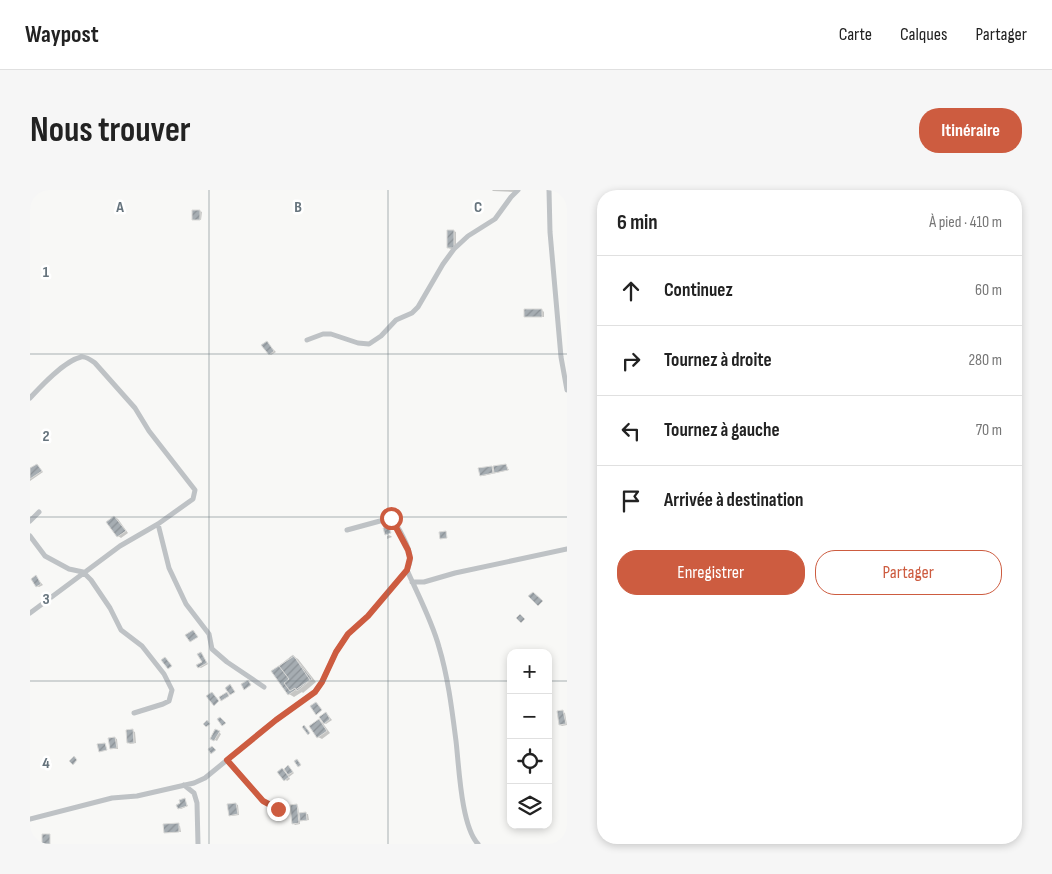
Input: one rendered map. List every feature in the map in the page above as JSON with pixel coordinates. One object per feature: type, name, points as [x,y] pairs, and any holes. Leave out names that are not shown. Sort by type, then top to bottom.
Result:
[{"type":"street","points":[[307,340],[323,334],[331,334],[358,343],[369,344],[382,336],[396,320],[418,307],[454,249],[468,236],[495,219],[518,190]]},
{"type":"street","points":[[550,190],[550,232],[561,357],[567,390]]},
{"type":"street","points":[[30,398],[44,382],[61,368],[81,357],[88,358],[95,363],[135,408],[149,431],[196,490],[193,500],[158,524],[120,546],[30,613]]},
{"type":"street","points":[[30,522],[39,512]]},
{"type":"street","points":[[30,819],[112,798],[137,796],[194,783],[205,778],[269,725],[315,692],[322,682],[336,652],[348,634],[368,616],[407,570],[410,558],[408,550],[391,518],[347,530]]},
{"type":"street","points":[[158,524],[169,568],[186,604],[209,634],[212,649],[227,662],[264,687]]},
{"type":"street","points":[[30,536],[45,556],[69,569],[84,572],[99,590],[121,630],[142,646],[164,674],[172,690],[169,701],[134,713]]},
{"type":"street","points":[[412,582],[424,582],[455,573],[567,549]]},
{"type":"street","points":[[407,570],[439,647],[451,713],[461,789],[469,829],[478,844]]},
{"type":"street","points":[[227,760],[263,801],[278,809],[286,810]]},
{"type":"street","points":[[184,785],[194,793],[197,803],[198,844]]},
{"type":"building","points":[[192,210],[200,210],[200,220],[192,220]]},
{"type":"building","points":[[447,230],[454,230],[454,248],[447,248]]},
{"type":"building","points":[[524,309],[542,309],[542,317],[524,317]]},
{"type":"building","points":[[267,341],[274,351],[269,355],[261,345]]},
{"type":"building","points":[[37,464],[42,471],[30,479],[30,468]]},
{"type":"building","points":[[506,464],[508,470],[494,473],[493,466]]},
{"type":"building","points":[[492,466],[493,473],[480,476],[478,468]]},
{"type":"building","points":[[114,516],[126,531],[117,537],[106,522]]},
{"type":"building","points":[[389,526],[391,533],[385,535],[383,528]]},
{"type":"building","points":[[446,531],[447,538],[440,539],[439,532]]},
{"type":"building","points":[[36,575],[41,584],[36,587],[31,579]]},
{"type":"building","points":[[533,592],[543,601],[538,606],[528,596]]},
{"type":"building","points":[[520,614],[525,619],[521,623],[516,618]]},
{"type":"building","points":[[193,630],[198,637],[190,642],[185,635]]},
{"type":"building","points":[[201,652],[207,663],[198,668],[196,665],[202,662],[197,654]]},
{"type":"building","points":[[293,655],[312,679],[297,691],[295,688],[290,691],[284,683],[289,679],[279,666]]},
{"type":"building","points":[[294,656],[310,680],[288,695],[271,671]]},
{"type":"building","points":[[165,657],[172,666],[168,669],[161,660]]},
{"type":"building","points":[[248,680],[251,685],[244,690],[241,684]]},
{"type":"building","points":[[230,684],[235,692],[230,695],[225,688]]},
{"type":"building","points":[[212,692],[219,701],[214,706],[206,696]]},
{"type":"building","points":[[227,692],[229,696],[221,701],[219,697]]},
{"type":"building","points":[[316,702],[322,710],[316,715],[310,706]]},
{"type":"building","points":[[563,710],[566,724],[559,725],[557,711]]},
{"type":"building","points":[[326,712],[330,719],[324,724],[319,717]]},
{"type":"building","points":[[220,717],[226,723],[222,726],[217,719]]},
{"type":"building","points":[[319,719],[327,731],[317,738],[309,726]]},
{"type":"building","points":[[207,720],[210,724],[206,727],[203,724]]},
{"type":"building","points":[[304,725],[310,733],[308,735],[302,727]]},
{"type":"building","points":[[133,729],[134,743],[127,743],[126,730]]},
{"type":"building","points":[[215,729],[220,731],[214,741],[210,739]]},
{"type":"building","points":[[115,737],[117,748],[110,749],[108,738]]},
{"type":"building","points":[[105,743],[107,750],[99,752],[97,744]]},
{"type":"building","points":[[212,746],[216,750],[211,754],[208,749]]},
{"type":"building","points":[[74,756],[77,760],[73,765],[69,761]]},
{"type":"building","points":[[297,759],[301,765],[298,767],[294,761]]},
{"type":"building","points":[[288,765],[293,772],[288,775],[284,769]]},
{"type":"building","points":[[282,768],[289,777],[284,781],[277,772]]},
{"type":"building","points":[[185,798],[187,806],[178,809],[176,805],[180,803],[179,800]]},
{"type":"building","points":[[236,803],[238,814],[229,816],[227,804]]},
{"type":"building","points":[[297,804],[299,823],[292,824],[290,805]]},
{"type":"building","points":[[306,812],[307,820],[300,821],[299,813]]},
{"type":"building","points":[[179,823],[179,832],[164,833],[163,824]]},
{"type":"building","points":[[42,834],[50,834],[50,844],[42,844]]},
{"type":"route","points":[[278,809],[263,801],[227,760],[262,730],[315,692],[322,682],[336,652],[348,634],[368,616],[407,570],[410,558],[408,550],[391,518]]}]
